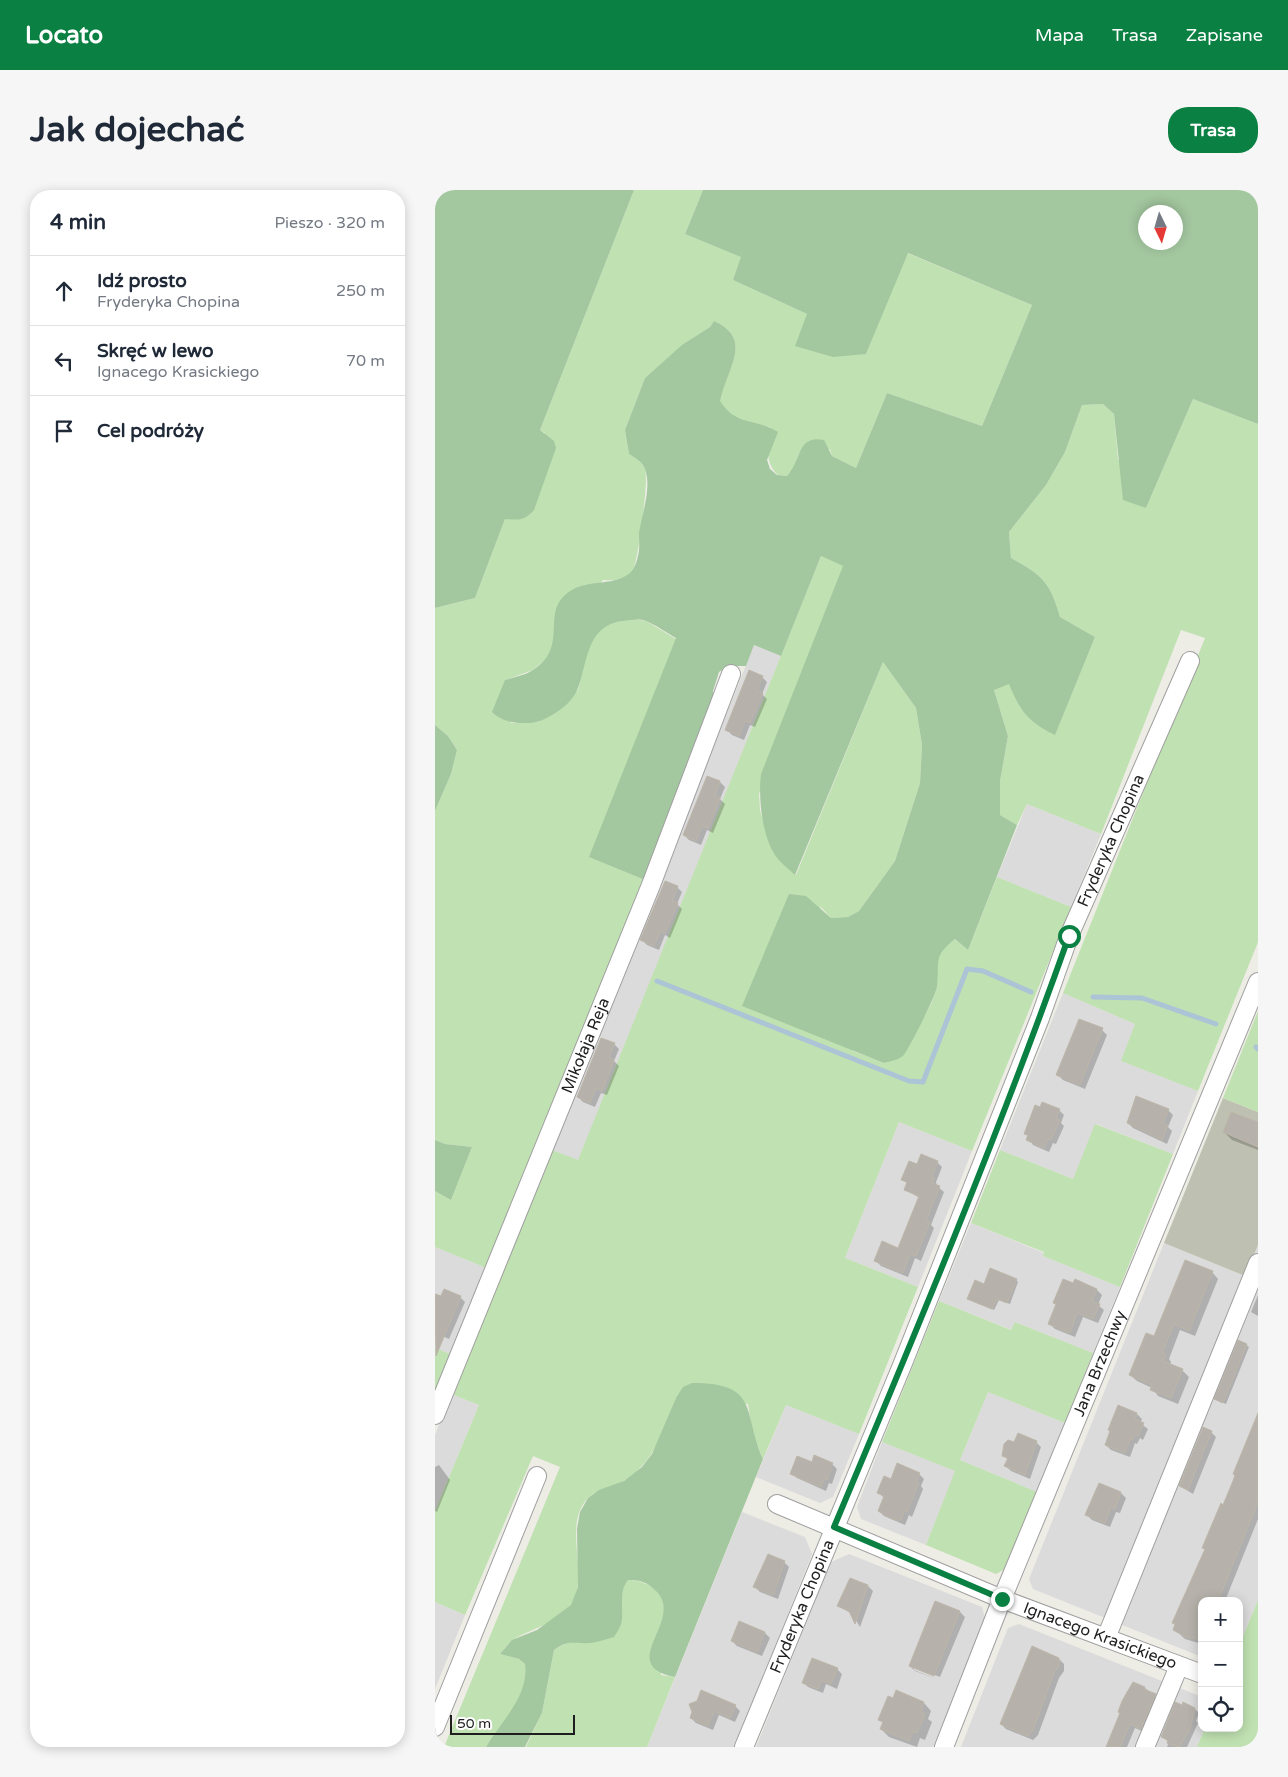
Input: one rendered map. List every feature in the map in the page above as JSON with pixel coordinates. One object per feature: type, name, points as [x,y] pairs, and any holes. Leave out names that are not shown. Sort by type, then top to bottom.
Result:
[{"type":"street","name":"Fryderyka Chopina","points":[[745,1747],[903,1363],[1010,1093],[1069,936],[1190,660]]},
{"type":"street","name":"Mikołaja Reja","points":[[435,1415],[651,885],[731,674]]},
{"type":"street","name":"Jana Brzechwy","points":[[945,1747],[1002,1599],[1258,982]]},
{"type":"street","points":[[1106,1638],[1258,1263]]},
{"type":"street","points":[[435,1727],[537,1476]]},
{"type":"street","name":"Ignacego Krasickiego","points":[[777,1504],[1002,1599],[1198,1673]]},
{"type":"street","points":[[1145,1747],[1179,1666]]},
{"type":"shaded area","points":[[754,645],[781,656],[578,1161],[552,1150]]},
{"type":"shaded area","points":[[1027,804],[1101,834],[1071,907],[997,877]]},
{"type":"shaded area","points":[[1063,993],[1135,1024],[1122,1061],[1198,1091],[1173,1154],[1096,1124],[1073,1179],[1000,1150]]},
{"type":"shaded area","points":[[1223,1098],[1258,1112],[1258,1245],[1245,1276],[1164,1243]]},
{"type":"shaded area","points":[[899,1122],[972,1151],[918,1287],[845,1258]]},
{"type":"shaded area","points":[[971,1223],[1044,1253],[1043,1256],[1120,1287],[1093,1353],[1015,1322],[1012,1330],[939,1301]]},
{"type":"shaded area","points":[[1164,1243],[1245,1276],[1258,1245],[1258,1600],[1243,1636],[1243,1597],[1198,1597],[1198,1655],[1033,1589],[1029,1579]]},
{"type":"shaded area","points":[[435,1247],[489,1269],[453,1355],[435,1348]]},
{"type":"shaded area","points":[[988,1392],[1065,1423],[1037,1492],[960,1460]]},
{"type":"shaded area","points":[[451,1394],[479,1405],[435,1511],[435,1435]]},
{"type":"shaded area","points":[[786,1405],[859,1434],[833,1497],[820,1503],[756,1477]]},
{"type":"shaded area","points":[[882,1442],[956,1471],[926,1545],[861,1519],[857,1507]]},
{"type":"shaded area","points":[[742,1512],[805,1537],[812,1554],[735,1747],[647,1747]]},
{"type":"shaded area","points":[[849,1554],[982,1607],[985,1618],[933,1747],[756,1747],[831,1562]]},
{"type":"shaded area","points":[[435,1602],[465,1615],[435,1689]]},
{"type":"shaded area","points":[[1019,1624],[1198,1695],[1198,1732],[1203,1732],[1197,1747],[961,1747],[1008,1628]]},
{"type":"green space","points":[[435,190],[634,190],[540,430],[554,441],[556,448],[534,510],[521,519],[505,519],[475,598],[435,608]]},
{"type":"green space","points":[[634,190],[703,190],[685,234],[742,257],[733,280],[807,314],[866,354],[907,253],[1032,305],[982,426],[887,393],[856,468],[832,456],[830,449],[799,453],[794,468],[787,476],[778,475],[771,465],[768,453],[770,427],[755,425],[741,420],[729,412],[719,401],[735,356],[735,346],[733,337],[726,328],[714,321],[710,327],[682,346],[645,378],[625,430],[629,454],[643,464],[646,476],[640,539],[632,572],[626,577],[619,579],[603,580],[546,659],[533,670],[505,680],[511,723],[538,722],[578,690],[587,651],[595,635],[604,627],[616,622],[634,619],[646,621],[676,639],[590,857],[645,880],[489,1269],[435,1247],[435,1191],[451,1200],[472,1147],[445,1144],[435,1140],[435,811],[451,774],[457,750],[448,736],[435,725],[435,608],[475,598],[505,519],[545,433],[540,430]]},
{"type":"green space","points":[[703,190],[1258,190],[1258,424],[1193,399],[1146,508],[1123,500],[1114,414],[1103,404],[1082,405],[1065,452],[1046,485],[1009,532],[1011,558],[1031,570],[1044,581],[1053,596],[1060,617],[1095,637],[1055,735],[1026,715],[1017,702],[1009,684],[994,690],[1008,736],[1000,781],[1000,815],[1017,825],[968,950],[955,939],[943,950],[939,960],[936,991],[916,1034],[903,1056],[884,1063],[742,1006],[789,894],[806,896],[831,918],[848,917],[859,911],[895,861],[920,783],[922,745],[916,708],[883,662],[795,875],[778,859],[768,841],[762,818],[761,774],[843,566],[821,556],[781,656],[754,645],[746,666],[729,666],[719,672],[713,691],[713,706],[645,880],[589,857],[676,638],[643,620],[638,619],[611,624],[602,629],[596,637],[587,656],[578,688],[571,700],[560,710],[544,719],[531,723],[510,722],[492,712],[505,680],[533,670],[544,661],[550,652],[553,642],[555,613],[558,604],[564,596],[572,590],[588,584],[623,578],[634,568],[639,553],[639,533],[646,501],[647,476],[643,464],[629,454],[625,430],[645,378],[682,345],[710,327],[714,321],[726,328],[733,337],[735,356],[720,401],[726,409],[740,419],[778,432],[767,460],[770,469],[777,475],[787,476],[804,445],[815,439],[824,440],[832,456],[856,468],[887,393],[982,426],[1032,305],[908,253],[866,354],[833,357],[795,346],[807,314],[733,280],[741,257],[685,234]]},
{"type":"green space","points":[[1193,399],[1258,424],[1258,942],[1198,1091],[1121,1061],[1135,1024],[1063,993],[1205,638],[1181,630],[1101,834],[1027,804],[1017,825],[1000,815],[1000,781],[1008,736],[994,690],[1009,683],[1021,708],[1031,720],[1055,734],[1095,637],[1060,617],[1053,596],[1044,581],[1031,570],[1011,558],[1009,532],[1046,485],[1065,452],[1082,405],[1103,404],[1114,414],[1118,459],[1146,508]]},
{"type":"green space","points":[[821,556],[844,566],[759,794],[760,810],[769,842],[796,875],[883,662],[916,708],[922,745],[920,783],[895,861],[859,911],[848,917],[831,918],[820,906],[853,1051],[885,1063],[908,1047],[931,1004],[937,987],[937,960],[941,950],[955,939],[968,950],[997,877],[1071,907],[972,1151],[899,1122],[845,1258],[918,1287],[859,1434],[786,1405],[763,1459],[752,1431],[748,1404],[676,1398],[657,1445],[642,1466],[622,1482],[591,1495],[580,1509],[576,1537],[578,1580],[576,1594],[571,1605],[559,1617],[513,1640],[500,1654],[519,1659],[525,1664],[523,1687],[513,1708],[486,1747],[444,1747],[560,1467],[533,1456],[465,1615],[435,1602],[435,1511],[479,1405],[451,1394],[552,1150],[578,1160]]},
{"type":"green space","points":[[435,725],[448,736],[457,750],[451,774],[435,811]]},
{"type":"green space","points":[[1258,1011],[1258,1112],[1223,1098]]},
{"type":"green space","points":[[1095,1124],[1173,1154],[1120,1287],[1043,1256],[1044,1252],[971,1223],[1000,1150],[1073,1179]]},
{"type":"green space","points":[[435,1140],[445,1144],[472,1147],[451,1200],[435,1191]]},
{"type":"green space","points":[[939,1301],[1011,1330],[1015,1322],[1093,1353],[1065,1423],[988,1392],[960,1460],[1037,1492],[1005,1569],[996,1574],[926,1545],[955,1471],[882,1442]]},
{"type":"green space","points":[[435,1348],[453,1355],[440,1390],[435,1388]]},
{"type":"green space","points":[[692,1383],[714,1384],[729,1388],[739,1394],[745,1403],[763,1459],[675,1677],[658,1671],[651,1663],[650,1652],[663,1615],[663,1603],[650,1585],[640,1581],[628,1580],[622,1594],[622,1621],[614,1637],[590,1643],[567,1643],[554,1650],[542,1713],[525,1747],[486,1747],[513,1708],[523,1687],[525,1676],[525,1664],[519,1659],[500,1654],[512,1640],[537,1630],[571,1605],[578,1587],[577,1529],[580,1512],[588,1498],[599,1490],[624,1481],[642,1467],[652,1454],[676,1398],[683,1387]]},
{"type":"green space","points":[[628,1580],[642,1582],[654,1588],[662,1598],[664,1615],[659,1631],[661,1675],[675,1677],[647,1747],[526,1747],[542,1713],[554,1650],[570,1643],[589,1643],[622,1621],[622,1594]]},
{"type":"green space","points":[[1258,1600],[1258,1747],[1197,1747],[1203,1732],[1243,1732],[1243,1636]]},
{"type":"building","points":[[749,670],[763,676],[757,690],[763,693],[750,723],[745,721],[739,736],[725,730]]},
{"type":"building","points":[[707,776],[720,781],[715,796],[720,798],[708,828],[702,826],[696,841],[683,835]]},
{"type":"building","points":[[665,881],[678,886],[672,901],[678,903],[665,933],[660,931],[654,946],[640,940]]},
{"type":"building","points":[[1079,1019],[1103,1028],[1080,1085],[1056,1075]]},
{"type":"building","points":[[601,1038],[615,1043],[609,1057],[614,1060],[602,1091],[596,1088],[590,1103],[577,1097]]},
{"type":"building","points":[[1136,1096],[1169,1109],[1163,1123],[1168,1125],[1162,1140],[1127,1123]]},
{"type":"building","points":[[1042,1102],[1060,1109],[1056,1118],[1060,1120],[1051,1140],[1048,1139],[1044,1148],[1026,1140],[1028,1135],[1024,1134],[1035,1105],[1040,1107]]},
{"type":"building","points":[[1231,1112],[1258,1122],[1258,1147],[1223,1132]]},
{"type":"building","points":[[921,1154],[938,1161],[932,1177],[934,1178],[932,1183],[940,1186],[926,1221],[930,1222],[916,1256],[910,1254],[903,1273],[874,1261],[882,1241],[898,1248],[919,1196],[904,1190],[907,1182],[901,1180],[909,1161],[917,1164]]},
{"type":"building","points":[[1185,1260],[1213,1271],[1189,1331],[1174,1324],[1162,1353],[1166,1354],[1163,1361],[1183,1369],[1171,1398],[1150,1390],[1152,1385],[1129,1375],[1146,1333],[1154,1336]]},
{"type":"building","points":[[990,1268],[1017,1279],[1007,1303],[997,1299],[992,1309],[967,1299],[975,1280],[984,1284]]},
{"type":"building","points":[[1063,1279],[1073,1283],[1075,1279],[1097,1289],[1092,1301],[1100,1304],[1093,1319],[1077,1313],[1070,1333],[1048,1324],[1056,1304],[1053,1303]]},
{"type":"building","points":[[444,1289],[461,1296],[436,1356],[435,1294],[441,1296]]},
{"type":"building","points":[[1238,1340],[1247,1344],[1223,1403],[1214,1399]]},
{"type":"building","points":[[1118,1405],[1137,1413],[1135,1419],[1144,1423],[1138,1436],[1135,1434],[1132,1440],[1130,1439],[1125,1453],[1105,1445],[1110,1431],[1108,1430]]},
{"type":"building","points":[[1258,1413],[1258,1502],[1220,1597],[1198,1597],[1198,1640],[1191,1637],[1190,1639],[1173,1630],[1175,1624],[1172,1623],[1205,1549],[1202,1548],[1221,1503],[1223,1505],[1233,1481],[1235,1475],[1233,1474]]},
{"type":"building","points":[[1203,1427],[1212,1431],[1188,1490],[1179,1486]]},
{"type":"building","points":[[1018,1433],[1037,1441],[1025,1475],[1004,1466],[1008,1458],[1002,1456],[1004,1444],[1008,1440],[1014,1442]]},
{"type":"building","points":[[814,1455],[833,1463],[827,1480],[824,1479],[821,1487],[790,1474],[797,1456],[812,1462]]},
{"type":"building","points":[[897,1463],[920,1473],[916,1482],[919,1483],[907,1512],[904,1511],[901,1520],[895,1520],[878,1511],[884,1496],[877,1493],[884,1476],[891,1479]]},
{"type":"building","points":[[1099,1483],[1121,1492],[1115,1509],[1111,1507],[1105,1523],[1085,1515]]},
{"type":"building","points":[[768,1554],[785,1561],[773,1595],[753,1587]]},
{"type":"building","points":[[850,1578],[868,1585],[855,1624],[849,1611],[837,1606]]},
{"type":"building","points":[[935,1601],[960,1611],[934,1676],[909,1666]]},
{"type":"building","points":[[739,1621],[765,1632],[757,1652],[731,1641]]},
{"type":"building","points":[[1032,1646],[1059,1658],[1059,1666],[1054,1673],[1033,1730],[1028,1736],[1000,1724]]},
{"type":"building","points":[[812,1658],[838,1668],[831,1684],[821,1680],[818,1689],[802,1683]]},
{"type":"building","points":[[1133,1682],[1156,1694],[1141,1729],[1130,1724],[1120,1747],[1106,1747],[1120,1713],[1118,1712],[1122,1701]]},
{"type":"building","points":[[701,1690],[736,1705],[730,1718],[714,1711],[708,1726],[690,1718],[692,1712],[689,1704],[697,1701]]},
{"type":"building","points":[[896,1690],[924,1702],[921,1712],[925,1714],[917,1733],[913,1731],[909,1741],[880,1729],[883,1722],[878,1720],[888,1696],[893,1698]]},
{"type":"building","points":[[1175,1702],[1182,1705],[1183,1702],[1195,1708],[1190,1729],[1179,1747],[1167,1743],[1168,1740],[1161,1737]]},
{"type":"waterway","points":[[657,981],[909,1081],[923,1082],[967,969],[983,971],[1031,992]]},
{"type":"waterway","points":[[1093,997],[1142,998],[1216,1024]]},
{"type":"route","points":[[1002,1599],[834,1527],[903,1363],[1040,1018],[1069,936]]}]
